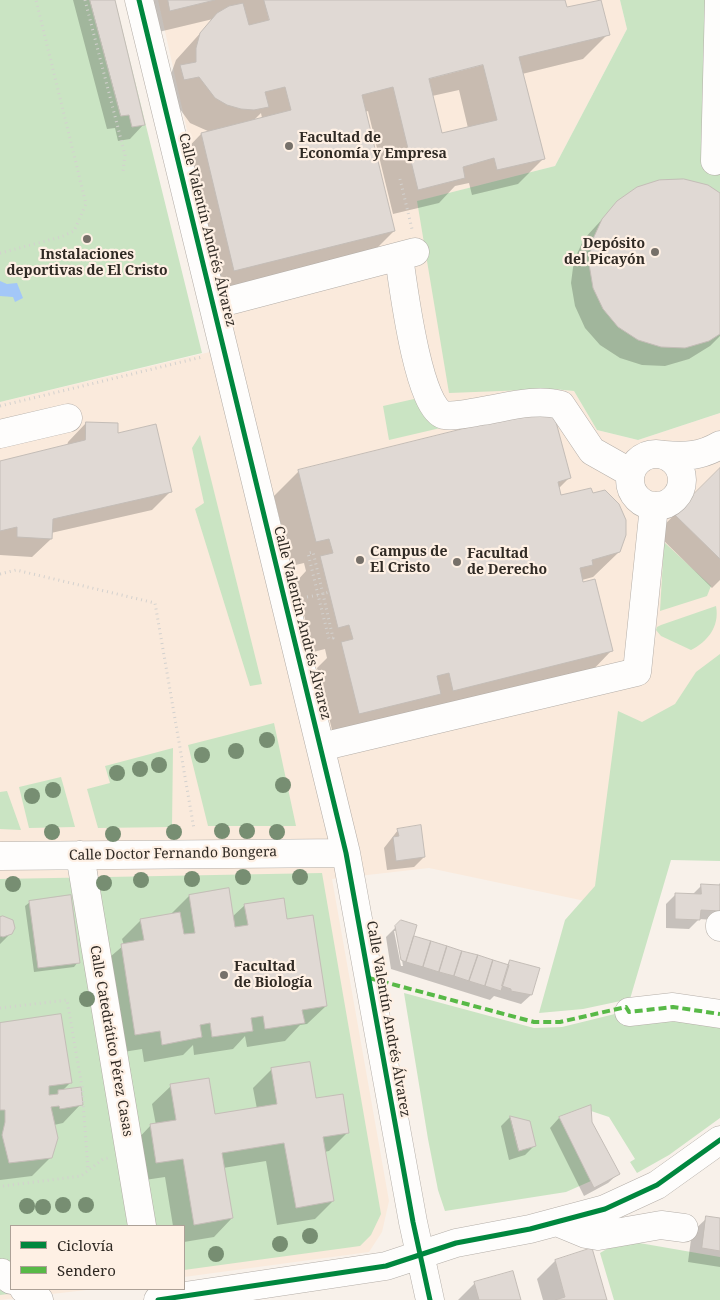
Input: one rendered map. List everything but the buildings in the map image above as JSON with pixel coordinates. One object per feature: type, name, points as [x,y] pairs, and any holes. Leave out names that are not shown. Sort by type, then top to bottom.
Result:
[{"type":"street","name":"Calle Valentín Andrés Álvarez","points":[[139,0],[346,852],[413,1222],[430,1300]]},
{"type":"street","points":[[715,161],[719,0]]},
{"type":"street","points":[[213,305],[408,254],[416,355],[425,391],[432,405],[442,414],[457,415],[533,403],[551,402],[561,405],[592,451],[630,473]]},
{"type":"street","points":[[0,434],[68,418]]},
{"type":"street","points":[[720,445],[705,454],[649,454],[641,458],[630,473],[631,490],[642,503],[654,506],[667,504],[720,451]]},
{"type":"street","points":[[664,455],[674,460],[680,468],[682,485],[679,493]]},
{"type":"street","points":[[320,747],[636,672],[654,506]]},
{"type":"street","name":"Calle Doctor Fernando Bongera","points":[[0,856],[346,852]]},
{"type":"street","name":"Calle Catedrático Pérez Casas","points":[[80,855],[142,1225]]},
{"type":"street","points":[[629,1012],[672,1006],[720,1014]]},
{"type":"street","points":[[158,1300],[386,1266],[456,1243],[557,1222],[605,1209],[657,1185],[714,1148]]},
{"type":"street","points":[[557,1222],[586,1234],[598,1236],[662,1225],[684,1228]]},
{"type":"street","points":[[25,1290],[39,1300]]},
{"type":"path","points":[[0,253],[61,238],[74,231],[86,204],[36,0]]},
{"type":"path","points":[[85,0],[125,155],[123,171]]},
{"type":"path","points":[[0,406],[185,361]]},
{"type":"path","points":[[313,552],[333,638],[329,639],[318,595],[308,554],[313,552]]},
{"type":"path","points":[[0,574],[16,570],[155,603],[198,854]]},
{"type":"path","points":[[323,594],[329,592]]},
{"type":"path","points":[[307,597],[318,595]]},
{"type":"path","points":[[0,1008],[67,1000],[82,1086],[88,1170]]},
{"type":"path","points":[[3,1186],[81,1176],[103,1159],[130,1156]]},
{"type":"shaded area","name":"Campus de El Cristo","points":[[158,0],[620,0],[627,29],[555,166],[418,201],[553,389],[574,391],[597,430],[638,440],[720,413],[720,681],[604,905],[429,868],[332,879],[389,1201],[382,1232],[369,1252],[185,1277],[185,1225],[10,1225],[10,1290],[86,1290],[0,1300],[0,402],[235,346]]},
{"type":"green space","name":"Instalaciones deportivas de El Cristo","points":[[0,0],[115,0],[202,353],[0,402]]},
{"type":"green space","points":[[620,0],[707,0],[720,17],[720,413],[638,440],[597,430],[574,391],[553,389],[449,393],[417,201],[555,166],[627,29]]},
{"type":"green space","points":[[414,399],[429,419],[449,426],[389,440],[383,406]]},
{"type":"green space","points":[[200,435],[262,684],[250,686],[195,509],[204,503],[192,448]]},
{"type":"green space","points":[[664,542],[711,586],[707,596],[660,611]]},
{"type":"green space","points":[[716,606],[716,621],[711,633],[702,643],[691,650],[661,636],[656,630],[661,625]]},
{"type":"green space","points":[[720,654],[720,861],[671,860],[630,999],[583,1009],[539,1013],[565,920],[595,886],[618,711],[642,722],[675,704],[696,672]]},
{"type":"green space","points":[[274,723],[296,826],[208,826],[188,745]]},
{"type":"green space","points":[[173,748],[172,827],[98,828],[87,789],[110,783],[105,766]]},
{"type":"green space","points":[[61,777],[75,827],[29,828],[19,787]]},
{"type":"green space","points":[[7,791],[21,830],[0,829],[0,792]]},
{"type":"green space","points":[[322,873],[381,1214],[371,1235],[360,1246],[185,1270],[185,1225],[10,1225],[10,1290],[41,1290],[0,1295],[0,879]]},
{"type":"green space","points":[[404,993],[534,1028],[562,1027],[627,1011],[632,1026],[668,1020],[720,1027],[720,1118],[669,1155],[637,1173],[630,1162],[635,1159],[609,1117],[591,1111],[590,1106],[559,1117],[591,1181],[566,1192],[445,1211],[438,1190],[428,1139]]},
{"type":"green space","points":[[622,1240],[720,1257],[720,1300],[614,1300],[600,1253]]},
{"type":"water","points":[[0,281],[7,284],[17,283],[23,298],[15,302],[13,297],[0,296]]},
{"type":"marked path","points":[[369,978],[534,1022],[560,1022],[626,1007],[629,1012],[673,1007],[720,1014]]},
{"type":"cycle path","points":[[139,0],[346,853],[413,1222],[430,1300]]},
{"type":"cycle path","points":[[158,1300],[386,1266],[456,1243],[530,1229],[605,1209],[657,1185],[720,1140]]},
{"type":"place","name":"Facultad de Economía y Empresa","points":[[289,146]]},
{"type":"place","name":"Instalaciones deportivas de El Cristo","points":[[87,239]]},
{"type":"place","name":"Depósito del Picayón","points":[[655,252]]},
{"type":"place","name":"Campus de El Cristo","points":[[360,560]]},
{"type":"place","name":"Facultad de Derecho","points":[[457,562]]},
{"type":"place","name":"Facultad de Biología","points":[[224,975]]}]
